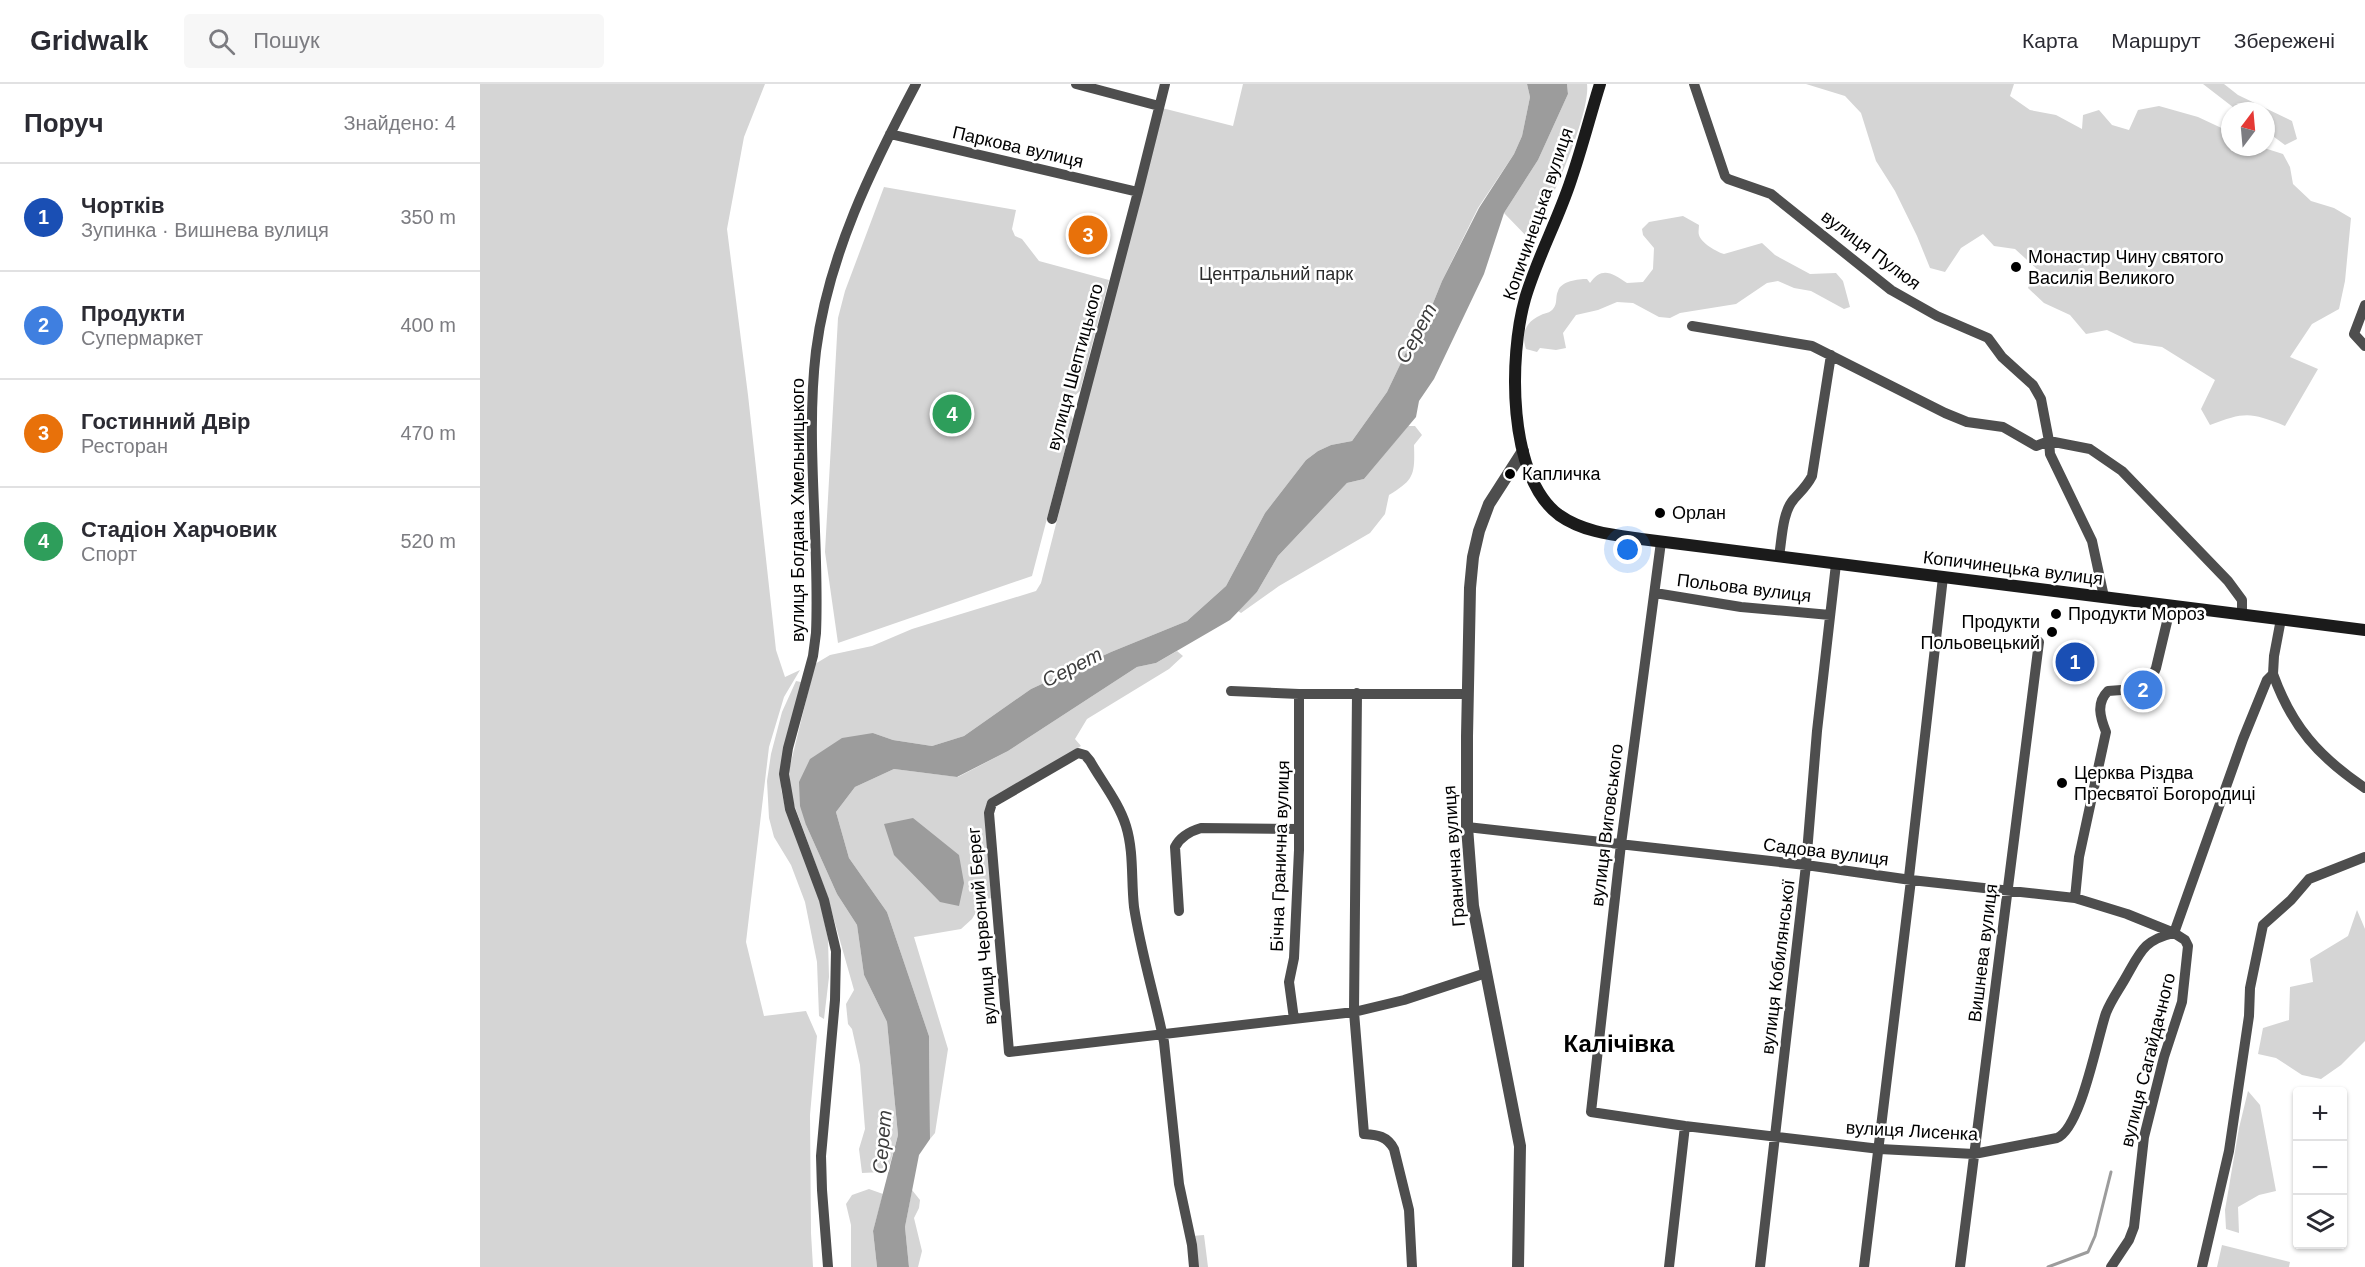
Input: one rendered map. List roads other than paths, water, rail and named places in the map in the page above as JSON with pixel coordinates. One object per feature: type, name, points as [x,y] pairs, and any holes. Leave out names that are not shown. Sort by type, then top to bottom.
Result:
[{"type":"main road","name":"Копичинецька вулиця","points":[[1600,84],[1571,182],[1528,289],[1520,321],[1516,372],[1518,423],[1523,451],[1535,488],[1551,508],[1566,519],[1582,527],[1601,532],[1661,542],[2365,630]]},
{"type":"street","name":"вулиця Богдана Хмельницького","points":[[828,1267],[821,1155],[835,1000],[836,951],[824,900],[787,799],[784,774],[788,748],[813,656],[816,633],[813,419],[815,363],[819,333],[844,239],[890,134],[916,84]]},
{"type":"street","points":[[1076,84],[1159,106]]},
{"type":"street","name":"вулиця Шептицького","points":[[1052,519],[1165,84]]},
{"type":"street","name":"вулиця Пулюя","points":[[1694,84],[1725,176],[1736,183],[1771,194],[1891,290],[1937,316],[1988,338],[2002,357],[2033,385],[2041,399],[2050,454],[2092,541],[2104,597]]},
{"type":"street","name":"Паркова вулиця","points":[[890,134],[1138,192]]},
{"type":"street","points":[[2365,305],[2355,334],[2365,346]]},
{"type":"street","points":[[1692,326],[1812,346],[1873,378],[1967,422],[2003,428],[2036,446],[2049,441],[2090,449],[2122,471],[2228,581],[2242,600],[2242,614]]},
{"type":"street","points":[[1779,556],[1786,517],[1793,499],[1803,490],[1812,476],[1831,356]]},
{"type":"street","name":"Гранична вулиця","points":[[1518,1267],[1520,1146],[1473,906],[1467,827],[1470,588],[1476,543],[1489,504],[1523,451]]},
{"type":"street","name":"вулиця Виговського","points":[[1591,1112],[1621,844],[1661,542]]},
{"type":"street","name":"вулиця Кобилянської","points":[[1760,1267],[1806,865],[1836,564]]},
{"type":"street","points":[[1864,1267],[1911,880],[1909,877],[1912,843],[1943,577]]},
{"type":"street","name":"Польова вулиця","points":[[1655,593],[1741,607],[1830,615]]},
{"type":"street","points":[[2075,898],[2079,857],[2106,732],[2100,712],[2101,700],[2108,691],[2135,689],[2151,680],[2156,668],[2170,605]]},
{"type":"street","points":[[2281,619],[2273,674],[2285,705],[2310,742],[2331,763],[2365,788]]},
{"type":"street","name":"Вишнева вулиця","points":[[1960,1267],[2039,642]]},
{"type":"street","points":[[2175,933],[2243,740],[2267,680],[2273,674]]},
{"type":"street","points":[[1231,691],[1299,694],[1468,694]]},
{"type":"street","points":[[1357,693],[1354,1012],[1364,1134],[1382,1136],[1394,1149],[1409,1210],[1412,1267]]},
{"type":"street","name":"Бічна Гранична вулиця","points":[[1294,1019],[1289,982],[1294,958],[1299,829],[1299,694]]},
{"type":"street","name":"вулиця Червоний Берег","points":[[1078,753],[1085,755],[1090,761],[1127,829],[1136,915],[1163,1035],[1009,1052],[990,809],[996,801],[1078,753]]},
{"type":"street","name":"Садова вулиця","points":[[1467,827],[2075,898],[2127,914],[2175,933]]},
{"type":"street","points":[[1179,911],[1175,847],[1190,833],[1201,828],[1299,829]]},
{"type":"street","points":[[2202,1267],[2229,1151],[2249,1016],[2250,988],[2262,925],[2291,900],[2309,879],[2365,857]]},
{"type":"street","name":"вулиця Лисенка","points":[[1591,1112],[1685,1126],[1880,1149],[1974,1154],[2057,1138],[2066,1132],[2084,1090],[2107,1010],[2146,945],[2155,938],[2175,933]]},
{"type":"street","name":"вулиця Сагайдачного","points":[[2111,1267],[2129,1240],[2134,1227],[2144,1137],[2183,996],[2188,946],[2185,940],[2175,933]]},
{"type":"street","points":[[1194,1267],[1192,1245],[1179,1184],[1163,1035],[1354,1012],[1404,1000],[1486,973]]},
{"type":"street","points":[[1669,1267],[1685,1126]]},
{"type":"waterway","points":[[2048,1267],[2088,1252],[2095,1236],[2111,1172]]},
{"type":"place","name":"Гостинний Двір","points":[[1088,235]]},
{"type":"place","name":"Монастир Чину святого Василія Великого","points":[[2016,267]]},
{"type":"place","name":"Стадіон Харчовик","points":[[952,414]]},
{"type":"place","name":"Капличка","points":[[1510,474]]},
{"type":"place","name":"Орлан","points":[[1660,513]]},
{"type":"place","name":"Продукти Мороз","points":[[2056,614]]},
{"type":"place","name":"Продукти Польовецький","points":[[2052,632]]},
{"type":"place","name":"Чортків","points":[[2075,662]]},
{"type":"place","name":"Продукти","points":[[2143,690]]},
{"type":"place","name":"Церква Різдва Пресвятої Богородиці","points":[[2062,783]]},
{"type":"district","name":"Калічівка","points":[[1619,1044]]},
{"type":"park label","name":"Центральний парк","points":[[1276,274]]},
{"type":"water label","name":"Серет","points":[[1416,333]]},
{"type":"water label","name":"Серет","points":[[1072,667]]},
{"type":"water label","name":"Серет","points":[[882,1142]]}]
